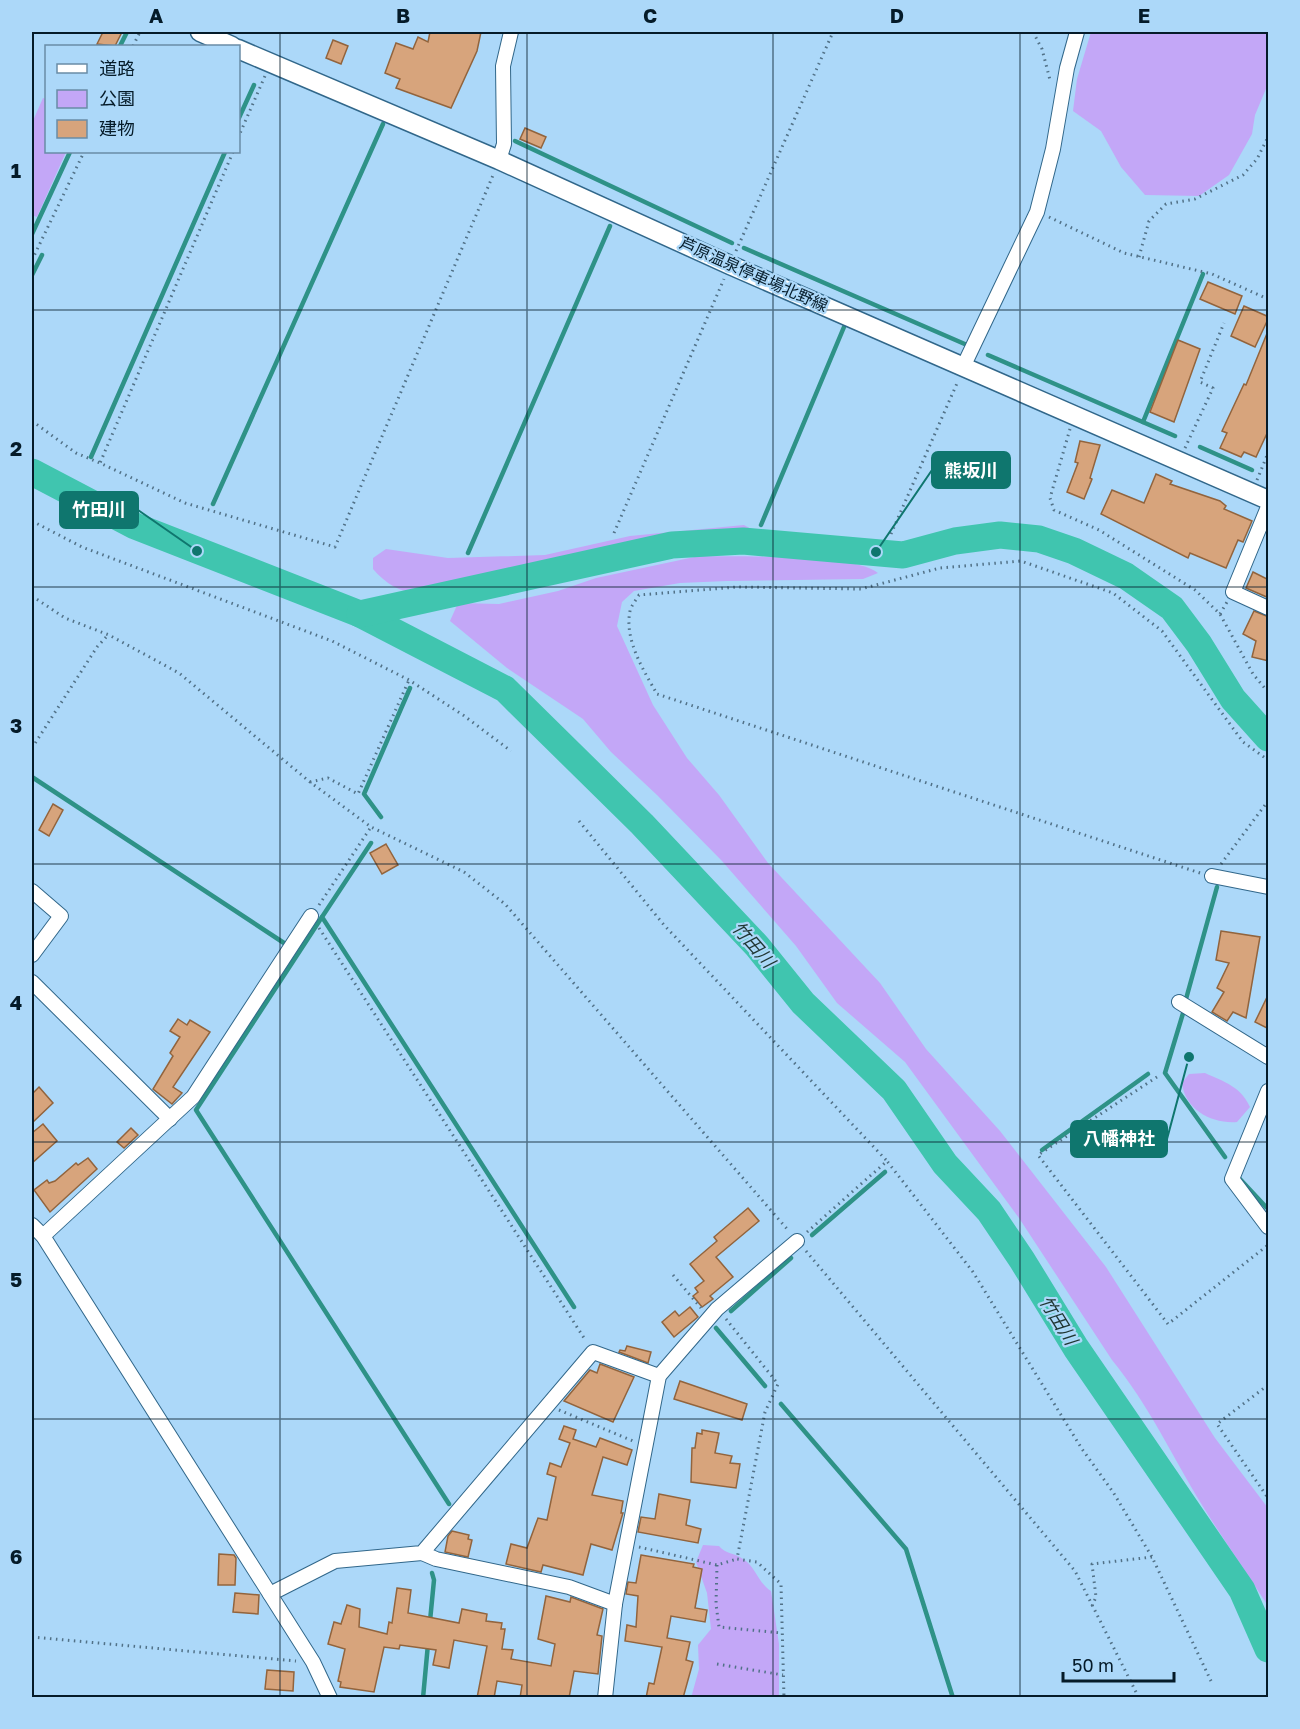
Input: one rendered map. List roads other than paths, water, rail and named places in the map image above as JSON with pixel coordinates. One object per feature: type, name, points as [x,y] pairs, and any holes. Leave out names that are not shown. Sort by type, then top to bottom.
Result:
[{"type":"main road","points":[[200,32],[230,45]]},
{"type":"main road","name":"芦原温泉停車場北野線","points":[[240,50],[499,160],[730,265],[1074,413],[1269,500]]},
{"type":"street","points":[[499,160],[504,144],[504,66],[511,32]]},
{"type":"street","points":[[964,366],[1037,212],[1077,32]]},
{"type":"street","points":[[1269,507],[1233,592],[1269,608]]},
{"type":"street","points":[[1212,876],[1269,887]]},
{"type":"street","points":[[32,891],[61,916],[32,955]]},
{"type":"street","points":[[43,1236],[193,1097],[311,916]]},
{"type":"street","points":[[35,991],[170,1119]]},
{"type":"street","points":[[1179,1002],[1269,1057]]},
{"type":"street","points":[[1269,1091],[1232,1179],[1269,1227]]},
{"type":"street","points":[[32,1225],[43,1236],[313,1662],[330,1698]]},
{"type":"street","points":[[605,1698],[615,1604],[659,1376],[713,1314],[797,1241]]},
{"type":"street","points":[[422,1553],[593,1352],[659,1376]]},
{"type":"street","points":[[270,1594],[335,1561],[422,1553],[569,1587],[615,1604]]},
{"type":"waterway","points":[[120,45],[127,32]]},
{"type":"waterway","points":[[240,116],[254,85]]},
{"type":"waterway","points":[[213,504],[383,124]]},
{"type":"waterway","points":[[515,141],[732,243]]},
{"type":"waterway","points":[[32,234],[70,153]]},
{"type":"waterway","points":[[91,457],[225,153]]},
{"type":"waterway","points":[[468,553],[610,226]]},
{"type":"waterway","points":[[744,248],[967,345]]},
{"type":"waterway","points":[[32,275],[42,255]]},
{"type":"waterway","points":[[1143,422],[1203,274]]},
{"type":"waterway","points":[[761,525],[844,327]]},
{"type":"waterway","points":[[988,355],[1175,436]]},
{"type":"waterway","points":[[1200,447],[1252,470]]},
{"type":"waterway","name":"竹田川","points":[[32,472],[135,526],[360,614],[505,689],[642,824],[757,946],[803,1003],[894,1090],[945,1164],[989,1211],[1022,1260],[1076,1348],[1242,1590],[1268,1649]]},
{"type":"waterway","points":[[360,614],[672,545],[743,541],[903,555],[955,541],[1000,535],[1039,539],[1074,551],[1126,576],[1172,608],[1199,644],[1233,699],[1268,738]]},
{"type":"waterway","points":[[381,817],[364,794],[410,688]]},
{"type":"waterway","points":[[32,777],[284,943]]},
{"type":"waterway","points":[[371,843],[322,917],[574,1307]]},
{"type":"waterway","points":[[1186,999],[1217,887]]},
{"type":"waterway","points":[[322,917],[196,1110],[449,1504]]},
{"type":"waterway","points":[[1184,1010],[1165,1073],[1225,1157]]},
{"type":"waterway","points":[[1042,1150],[1148,1074]]},
{"type":"waterway","points":[[812,1235],[885,1172]]},
{"type":"waterway","points":[[1239,1178],[1266,1207],[1268,1205]]},
{"type":"waterway","points":[[731,1311],[791,1258]]},
{"type":"waterway","points":[[716,1328],[765,1386]]},
{"type":"waterway","points":[[781,1404],[906,1549],[953,1698]]},
{"type":"waterway","points":[[430,1621],[434,1580],[432,1573]]},
{"type":"waterway","points":[[423,1698],[428,1644]]},
{"type":"place","name":"竹田川","points":[[197,551]]},
{"type":"place","name":"熊坂川","points":[[876,552]]},
{"type":"place","name":"八幡神社","points":[[1189,1057]]}]
